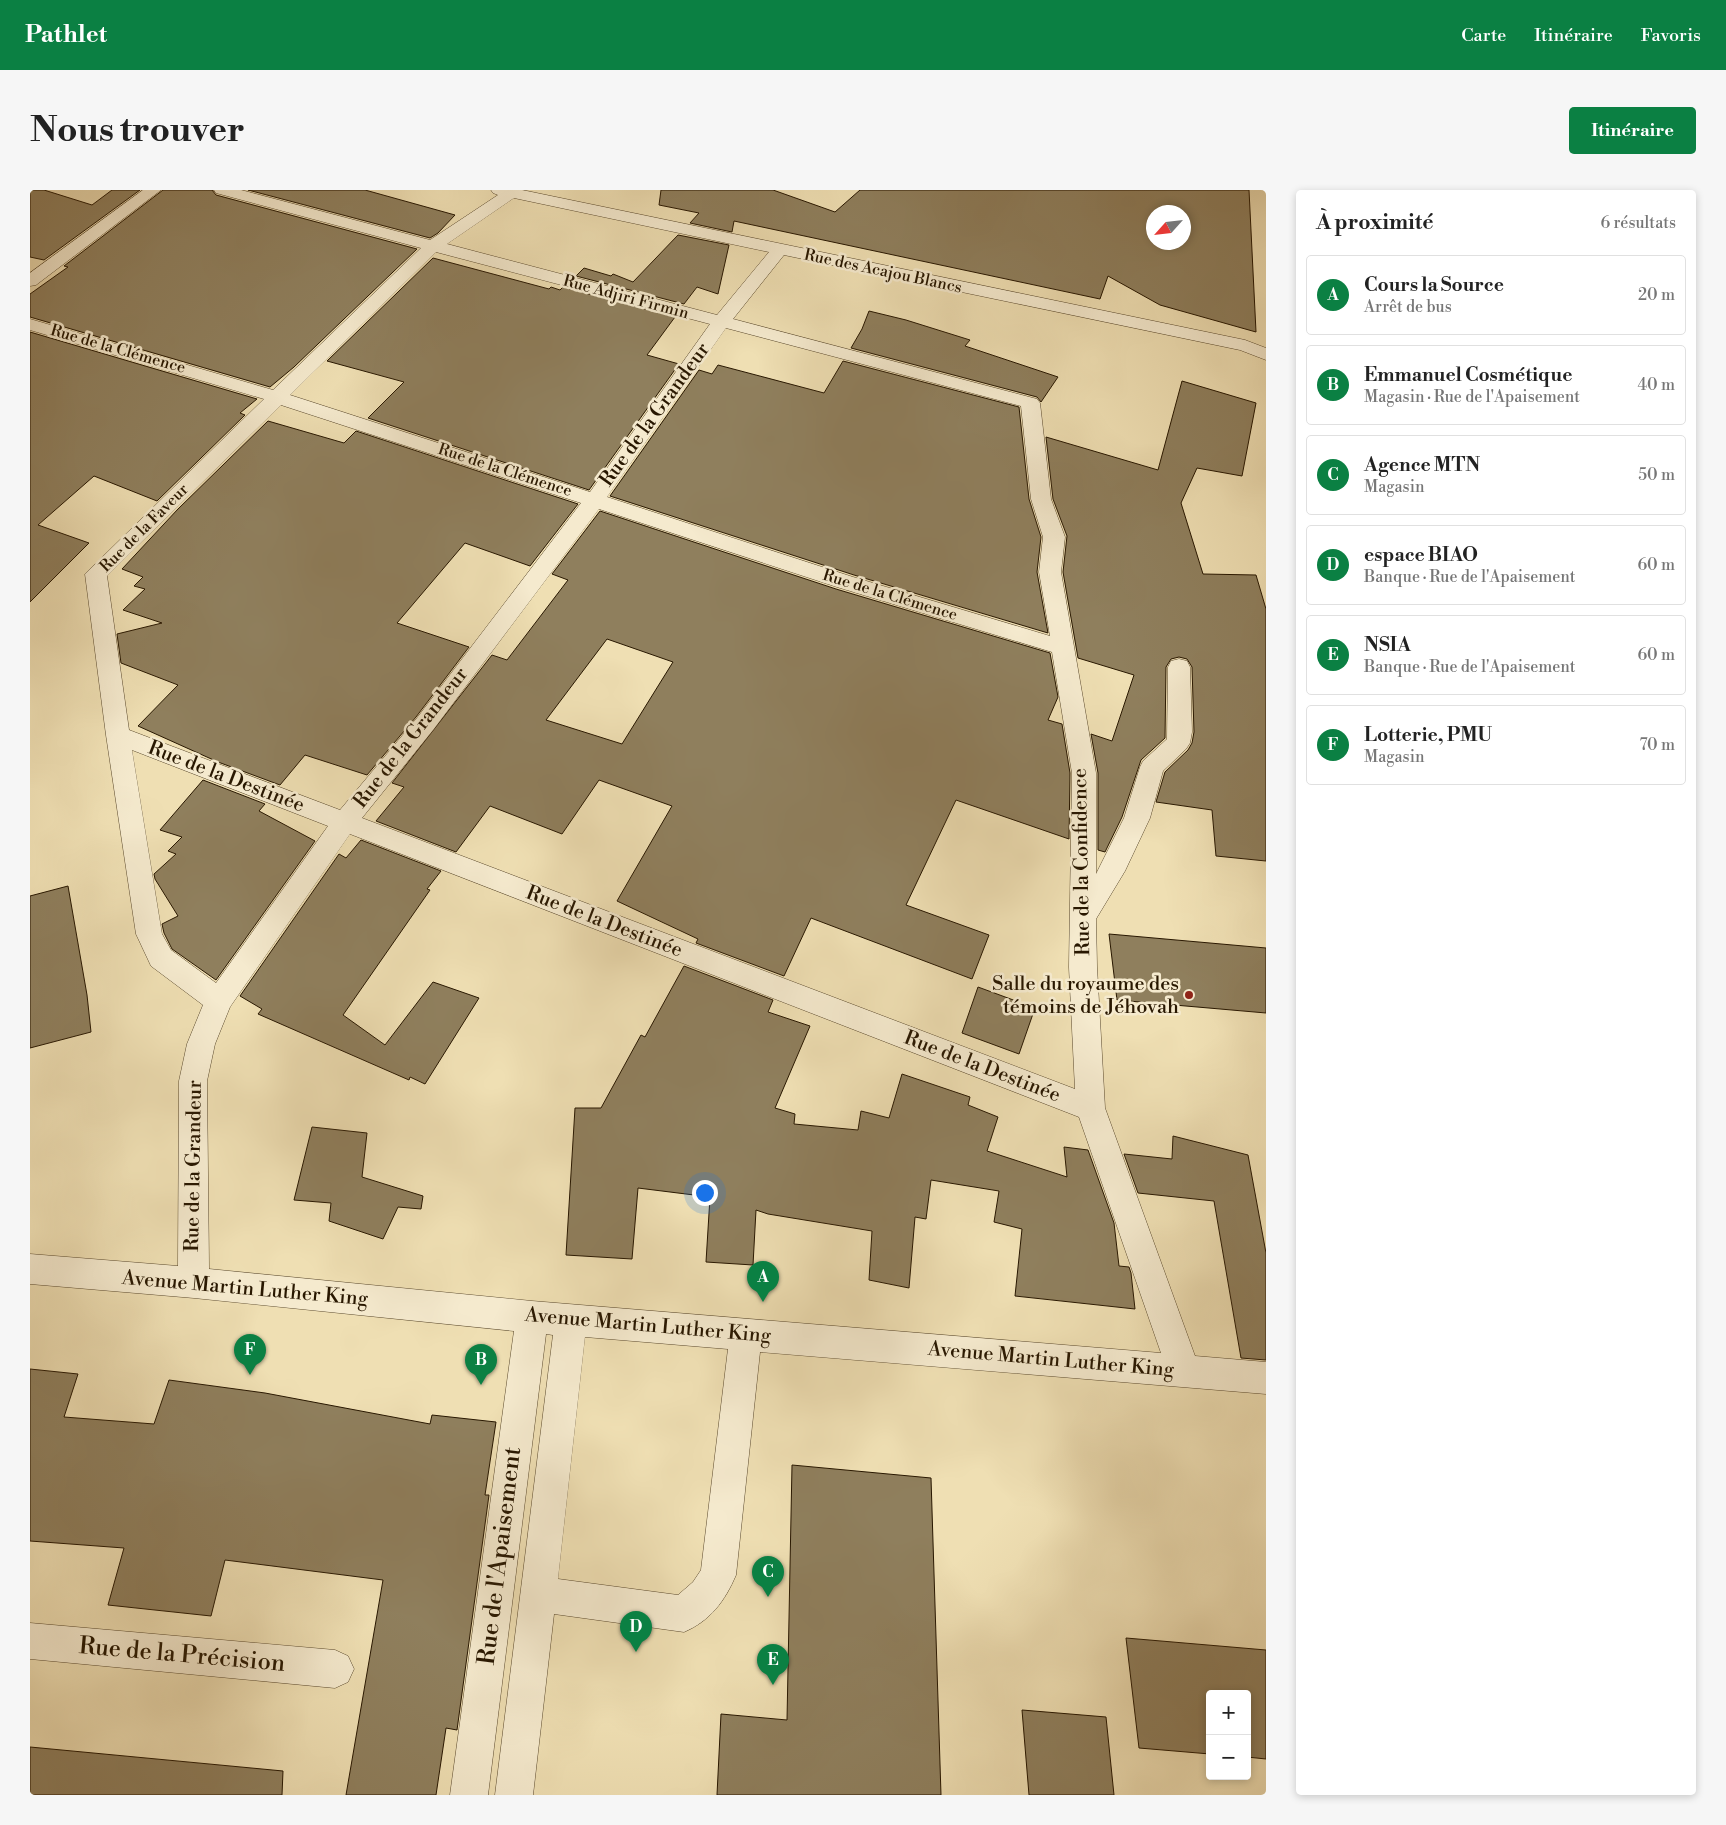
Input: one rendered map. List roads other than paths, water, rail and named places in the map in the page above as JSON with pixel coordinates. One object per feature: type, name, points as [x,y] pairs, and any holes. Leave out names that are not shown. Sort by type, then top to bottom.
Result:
[{"type":"street","points":[[30,281],[153,190]]},
{"type":"street","name":"Rue Adjiri Firmin","points":[[222,190],[431,247],[1030,403]]},
{"type":"street","name":"Rue de la Faveur","points":[[219,1002],[161,958],[149,934],[118,735],[96,574],[431,247],[505,191]]},
{"type":"street","name":"Rue des Acajou Blancs","points":[[505,191],[779,250],[1245,346],[1266,354]]},
{"type":"street","name":"Rue de la Grandeur","points":[[194,1283],[193,1081],[201,1044],[219,1002],[344,823],[425,724],[595,499],[721,322],[779,250]]},
{"type":"street","name":"Rue de la Clémence","points":[[30,324],[137,354],[277,397],[815,572],[1064,648]]},
{"type":"street","name":"Rue de la Confidence","points":[[1030,403],[1041,499],[1054,537],[1050,572],[1084,773],[1083,966],[1090,1108],[1184,1370]]},
{"type":"street","points":[[1084,917],[1116,864],[1137,818],[1152,767],[1178,743],[1180,732],[1179,667]]},
{"type":"street","name":"Rue de la Destinée","points":[[118,735],[1090,1108]]},
{"type":"street","name":"Avenue Martin Luther King","points":[[30,1269],[194,1283],[532,1317],[1266,1378]]},
{"type":"street","name":"Rue de l'Apaisement","points":[[469,1795],[532,1317]]},
{"type":"street","points":[[514,1795],[571,1319]]},
{"type":"street","points":[[538,1594],[684,1614],[706,1595],[718,1575],[746,1334]]},
{"type":"street","name":"Rue de la Précision","points":[[30,1640],[335,1669]]},
{"type":"place","name":"Salle du royaume des témoins de Jéhovah","points":[[1189,995]]},
{"type":"place","name":"Cours la Source","points":[[763,1302]]},
{"type":"place","name":"Lotterie, PMU","points":[[250,1375]]},
{"type":"place","name":"Emmanuel Cosmétique","points":[[481,1385]]},
{"type":"place","name":"Agence MTN","points":[[768,1597]]},
{"type":"place","name":"espace BIAO","points":[[636,1652]]},
{"type":"place","name":"NSIA","points":[[773,1685]]}]
